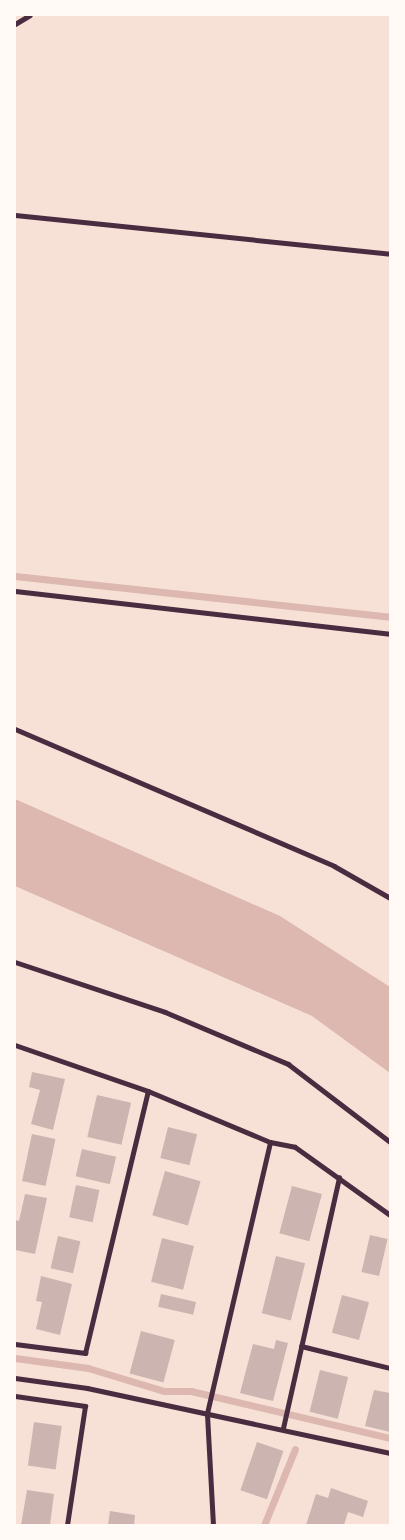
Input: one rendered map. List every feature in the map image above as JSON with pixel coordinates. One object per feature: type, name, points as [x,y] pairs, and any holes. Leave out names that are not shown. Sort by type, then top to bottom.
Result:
[{"type":"street","points":[[15,24],[30,15]]},
{"type":"street","points":[[15,216],[390,254]]},
{"type":"street","points":[[15,591],[390,634]]},
{"type":"street","points":[[15,729],[334,866],[390,898]]},
{"type":"street","points":[[15,962],[165,1012],[288,1064],[390,1142]]},
{"type":"street","points":[[15,1045],[148,1090],[270,1142],[295,1147],[390,1215]]},
{"type":"street","points":[[15,1344],[85,1353],[148,1090]]},
{"type":"street","points":[[213,1525],[207,1413],[270,1142]]},
{"type":"street","points":[[282,1428],[339,1177]]},
{"type":"street","points":[[301,1346],[390,1368]]},
{"type":"street","points":[[15,1378],[207,1413],[390,1453]]},
{"type":"street","points":[[15,1396],[85,1406],[67,1525]]},
{"type":"shaded area","points":[[15,799],[280,916],[390,987],[390,1073],[312,1016],[15,886]]},
{"type":"building","points":[[32,1072],[65,1079],[53,1130],[31,1124],[40,1090],[29,1087]]},
{"type":"building","points":[[97,1095],[131,1103],[121,1145],[87,1137]]},
{"type":"building","points":[[168,1127],[197,1134],[189,1165],[160,1158]]},
{"type":"building","points":[[32,1134],[55,1139],[45,1186],[22,1181]]},
{"type":"building","points":[[82,1149],[116,1157],[110,1184],[76,1176]]},
{"type":"building","points":[[165,1171],[201,1181],[188,1225],[152,1215]]},
{"type":"building","points":[[76,1185],[99,1190],[93,1222],[69,1217]]},
{"type":"building","points":[[292,1186],[322,1194],[309,1241],[279,1233]]},
{"type":"building","points":[[25,1194],[47,1198],[35,1254],[15,1250],[15,1220],[19,1221]]},
{"type":"building","points":[[370,1235],[388,1239],[379,1276],[361,1272]]},
{"type":"building","points":[[58,1236],[80,1241],[73,1273],[51,1268]]},
{"type":"building","points":[[162,1238],[194,1246],[183,1290],[151,1282]]},
{"type":"building","points":[[276,1256],[305,1263],[291,1321],[262,1313]]},
{"type":"building","points":[[41,1276],[72,1284],[60,1335],[36,1329],[42,1302],[36,1301]]},
{"type":"building","points":[[161,1294],[196,1302],[193,1315],[158,1307]]},
{"type":"building","points":[[342,1295],[369,1302],[359,1340],[332,1333]]},
{"type":"building","points":[[141,1331],[175,1340],[163,1383],[130,1374]]},
{"type":"building","points":[[276,1340],[288,1343],[273,1401],[240,1393],[253,1344],[274,1349]]},
{"type":"building","points":[[320,1370],[348,1377],[338,1419],[310,1412]]},
{"type":"building","points":[[374,1390],[390,1393],[390,1432],[365,1426]]},
{"type":"building","points":[[34,1422],[62,1426],[56,1469],[28,1466]]},
{"type":"building","points":[[257,1442],[283,1451],[267,1499],[240,1490]]},
{"type":"building","points":[[331,1488],[368,1501],[363,1517],[348,1512],[344,1525],[306,1525],[316,1494],[328,1498]]},
{"type":"building","points":[[27,1490],[54,1494],[50,1525],[21,1525]]},
{"type":"building","points":[[110,1511],[135,1515],[134,1525],[108,1525]]},
{"type":"waterway","points":[[15,576],[390,617]]},
{"type":"waterway","points":[[15,1358],[88,1368],[164,1391],[191,1391],[390,1438]]},
{"type":"waterway","points":[[264,1525],[295,1449]]}]
